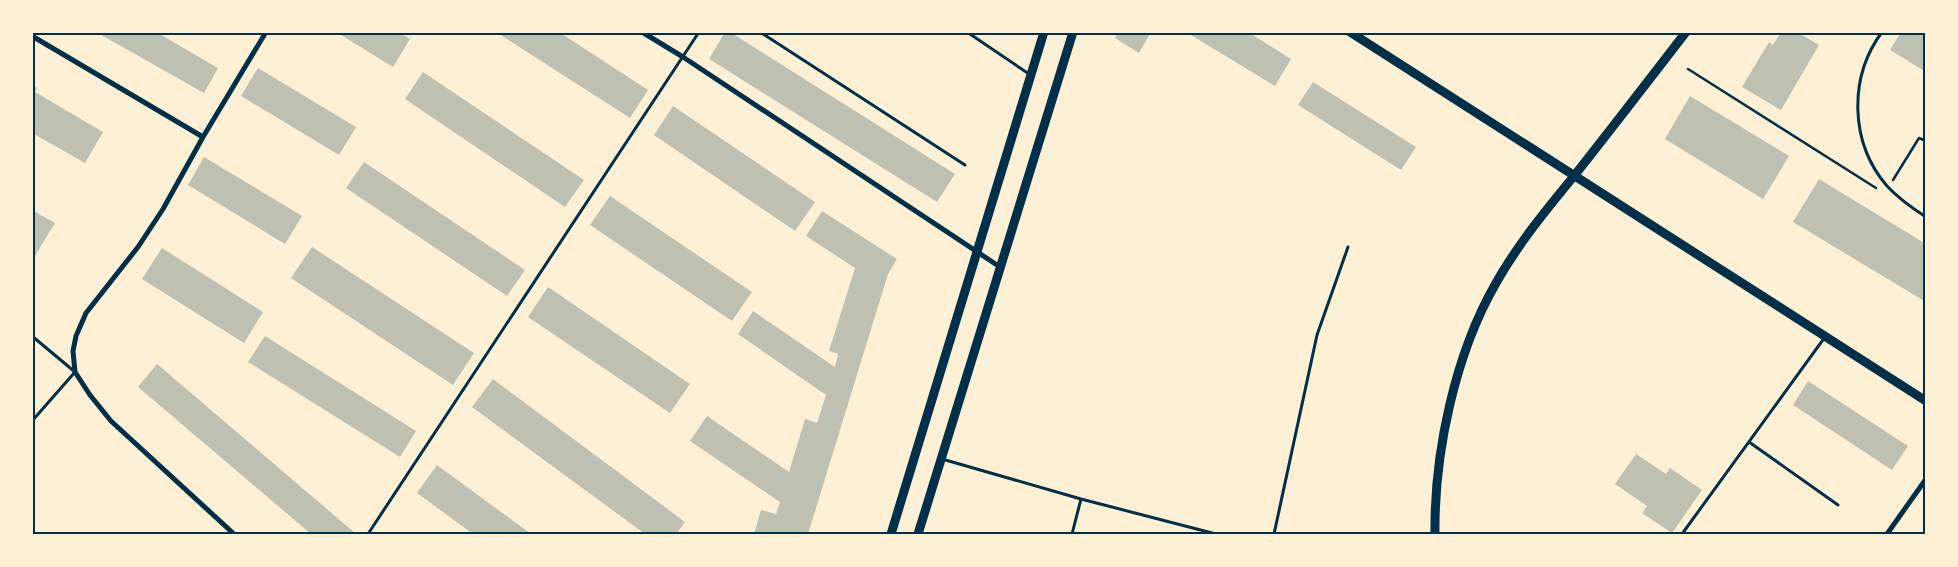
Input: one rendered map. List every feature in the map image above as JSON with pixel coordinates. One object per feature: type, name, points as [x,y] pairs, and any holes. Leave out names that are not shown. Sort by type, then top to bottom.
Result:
[{"type":"street","points":[[234,534],[111,421],[90,395],[75,372],[73,351],[76,336],[86,313],[164,209],[266,32]]},
{"type":"street","points":[[642,32],[683,57],[1000,267]]},
{"type":"street","points":[[892,534],[1044,32]]},
{"type":"street","points":[[918,534],[1073,32]]},
{"type":"street","points":[[1350,32],[1926,401]]},
{"type":"street","points":[[1435,534],[1444,428],[1466,352],[1496,284],[1533,226],[1686,32]]},
{"type":"street","points":[[32,36],[204,137]]},
{"type":"street","points":[[1887,534],[1926,480]]},
{"type":"lane","points":[[368,534],[699,32]]},
{"type":"lane","points":[[760,32],[965,165]]},
{"type":"lane","points":[[967,32],[1031,76]]},
{"type":"lane","points":[[1882,32],[1861,74],[1857,122],[1869,159],[1888,188],[1902,201],[1926,218]]},
{"type":"lane","points":[[1274,534],[1317,335],[1348,247]]},
{"type":"lane","points":[[32,336],[75,372],[32,421]]},
{"type":"lane","points":[[1682,534],[1825,336]]},
{"type":"lane","points":[[1748,442],[1838,505]]},
{"type":"lane","points":[[941,458],[1081,499],[1216,534]]},
{"type":"lane","points":[[1072,534],[1081,499]]},
{"type":"path","points":[[1688,69],[1875,188],[1888,188],[1919,138],[1926,141]]},
{"type":"building","points":[[96,32],[156,32],[218,68],[204,93]]},
{"type":"building","points":[[336,32],[399,32],[410,39],[393,67]]},
{"type":"building","points":[[496,32],[559,32],[648,90],[630,118]]},
{"type":"building","points":[[725,32],[730,32],[955,174],[937,202],[709,59]]},
{"type":"building","points":[[1118,32],[1151,32],[1139,53],[1115,38]]},
{"type":"building","points":[[1186,32],[1248,32],[1291,59],[1275,86]]},
{"type":"building","points":[[1781,32],[1797,32],[1819,45],[1781,110],[1742,87],[1769,42],[1773,45]]},
{"type":"building","points":[[1901,32],[1926,32],[1926,72],[1890,50]]},
{"type":"building","points":[[258,68],[356,127],[339,155],[241,96]]},
{"type":"building","points":[[423,72],[584,180],[565,207],[405,99]]},
{"type":"building","points":[[1313,82],[1416,147],[1401,170],[1298,105]]},
{"type":"building","points":[[32,86],[37,88],[35,92],[103,132],[85,163],[32,133]]},
{"type":"building","points":[[1690,96],[1789,156],[1763,199],[1665,139]]},
{"type":"building","points":[[673,106],[815,202],[795,231],[654,135]]},
{"type":"building","points":[[204,157],[302,216],[285,244],[188,185]]},
{"type":"building","points":[[364,162],[525,270],[507,296],[346,188]]},
{"type":"building","points":[[1819,179],[1926,244],[1926,302],[1793,222]]},
{"type":"building","points":[[610,196],[752,292],[732,321],[590,225]]},
{"type":"building","points":[[32,210],[55,223],[32,261]]},
{"type":"building","points":[[822,211],[897,259],[888,274],[808,534],[754,534],[761,510],[776,514],[780,502],[690,441],[707,416],[789,472],[805,419],[817,423],[826,395],[738,334],[753,311],[835,367],[838,354],[829,351],[855,268],[806,236]]},
{"type":"building","points":[[312,247],[474,353],[453,385],[291,278]]},
{"type":"building","points":[[162,248],[263,312],[244,343],[142,279]]},
{"type":"building","points":[[548,287],[690,384],[670,413],[528,317]]},
{"type":"building","points":[[265,336],[416,431],[400,457],[248,362]]},
{"type":"building","points":[[157,364],[355,533],[311,534],[138,387]]},
{"type":"building","points":[[493,379],[685,522],[676,534],[645,534],[472,407]]},
{"type":"building","points":[[1808,381],[1908,446],[1892,470],[1793,405]]},
{"type":"building","points":[[1636,454],[1666,474],[1670,468],[1702,490],[1672,533],[1642,513],[1647,506],[1615,484]]},
{"type":"building","points":[[437,465],[531,534],[473,534],[417,493]]}]
